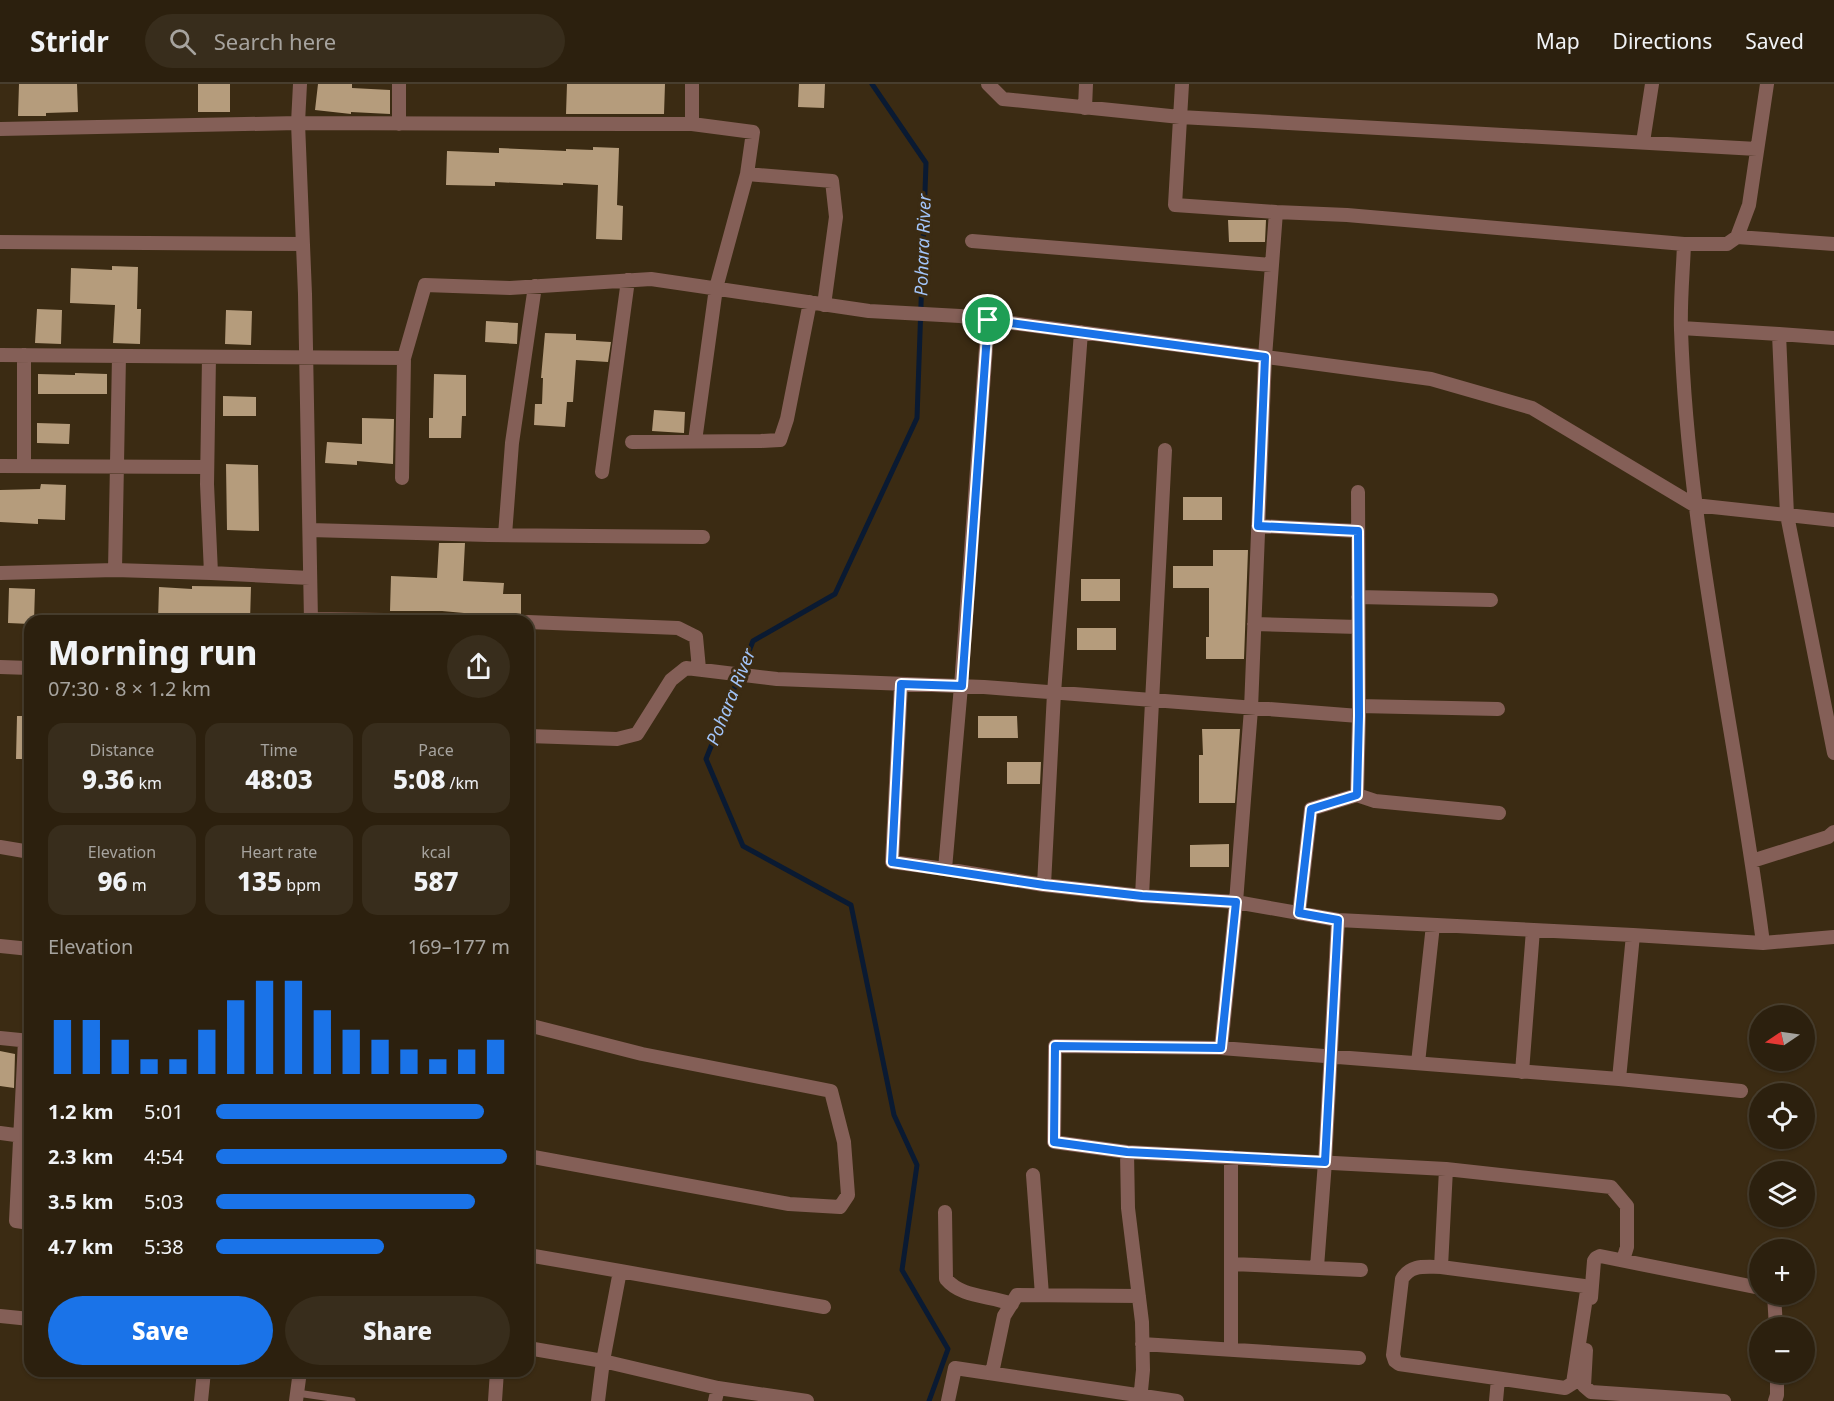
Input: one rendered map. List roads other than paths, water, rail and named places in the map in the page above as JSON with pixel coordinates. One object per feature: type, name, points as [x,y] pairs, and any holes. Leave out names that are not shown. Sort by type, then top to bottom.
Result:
[{"type":"street","points":[[300,84],[298,123],[306,358],[311,615]]},
{"type":"street","points":[[399,84],[399,123]]},
{"type":"street","points":[[692,84],[692,124]]},
{"type":"street","points":[[988,84],[1003,99],[1180,117],[1757,149]]},
{"type":"street","points":[[1085,108],[1086,84]]},
{"type":"street","points":[[1182,84],[1175,205],[1347,215],[1684,243],[1726,244],[1737,237],[1834,244]]},
{"type":"street","points":[[1643,142],[1652,84]]},
{"type":"street","points":[[1737,237],[1749,205],[1767,84]]},
{"type":"street","points":[[0,129],[298,123],[692,124],[753,132],[747,174],[716,288],[695,441]]},
{"type":"street","points":[[633,442],[780,440],[817,304],[836,217],[832,181],[747,174]]},
{"type":"street","points":[[1221,1048],[1236,902],[1251,709],[1265,357],[1276,212]]},
{"type":"street","points":[[972,241],[1272,265]]},
{"type":"street","points":[[0,242],[303,244]]},
{"type":"street","points":[[1684,243],[1681,328],[1694,505],[1752,861],[1763,943]]},
{"type":"street","points":[[402,478],[404,358],[425,285],[510,288],[651,279],[869,311],[960,316],[1431,379],[1532,408],[1694,505],[1834,520]]},
{"type":"street","points":[[602,472],[627,280]]},
{"type":"street","points":[[505,535],[512,443],[536,286]]},
{"type":"street","points":[[945,869],[962,686],[988,320]]},
{"type":"street","points":[[1681,328],[1834,338]]},
{"type":"street","points":[[1044,885],[1054,693],[1081,332]]},
{"type":"street","points":[[1779,334],[1787,515],[1834,753]]},
{"type":"street","points":[[0,355],[404,358]]},
{"type":"street","points":[[24,355],[24,466]]},
{"type":"street","points":[[115,570],[119,356]]},
{"type":"street","points":[[209,357],[207,467],[211,573]]},
{"type":"street","points":[[1142,896],[1165,450]]},
{"type":"street","points":[[0,466],[207,467]]},
{"type":"street","points":[[1357,795],[1358,492]]},
{"type":"street","points":[[1258,526],[1358,531]]},
{"type":"street","points":[[310,530],[703,537]]},
{"type":"street","points":[[0,573],[115,570],[310,578]]},
{"type":"street","points":[[1358,597],[1491,600]]},
{"type":"street","points":[[534,622],[678,628],[696,637],[706,670]]},
{"type":"street","points":[[1254,624],[1358,627]]},
{"type":"street","points":[[0,667],[24,668]]},
{"type":"street","points":[[534,736],[616,739],[638,734],[670,680],[686,668],[777,679],[962,686],[1251,709],[1359,711],[1498,709]]},
{"type":"street","points":[[901,684],[892,862],[1044,885],[1142,896],[1236,902],[1338,920],[1763,943],[1834,937]]},
{"type":"street","points":[[1299,913],[1311,809],[1357,795],[1375,801],[1499,813]]},
{"type":"street","points":[[1752,861],[1828,837],[1834,832]]},
{"type":"street","points":[[0,847],[24,851]]},
{"type":"street","points":[[1317,1267],[1338,920]]},
{"type":"street","points":[[1418,1063],[1433,925]]},
{"type":"street","points":[[1522,1072],[1533,930]]},
{"type":"street","points":[[1618,1079],[1633,935]]},
{"type":"street","points":[[0,946],[24,948]]},
{"type":"street","points":[[534,1027],[642,1054],[831,1091],[844,1142],[848,1195],[840,1207],[789,1204],[534,1157]]},
{"type":"street","points":[[0,1038],[24,1041]]},
{"type":"street","points":[[1623,1260],[1627,1247],[1627,1206],[1611,1187],[1446,1169],[1127,1152],[1054,1142],[1055,1046],[1221,1048],[1330,1055],[1741,1091]]},
{"type":"street","points":[[0,1132],[24,1137]]},
{"type":"street","points":[[1127,1152],[1128,1208],[1139,1296],[1142,1344],[1141,1398]]},
{"type":"street","points":[[24,1154],[16,1221],[24,1222]]},
{"type":"street","points":[[1231,1157],[1231,1349]]},
{"type":"street","points":[[1441,1267],[1446,1169]]},
{"type":"street","points":[[1033,1175],[1042,1295]]},
{"type":"street","points":[[945,1212],[946,1279],[953,1287],[963,1292],[996,1298],[1012,1304]]},
{"type":"street","points":[[534,1256],[824,1307]]},
{"type":"street","points":[[1724,1401],[1591,1392],[1584,1386],[1594,1261],[1600,1256],[1749,1286]]},
{"type":"street","points":[[1232,1264],[1362,1270]]},
{"type":"street","points":[[1441,1267],[1580,1284],[1587,1291],[1573,1383],[1565,1388],[1399,1364],[1395,1361],[1393,1355],[1402,1279],[1406,1271],[1413,1268],[1441,1267]]},
{"type":"street","points":[[598,1401],[620,1271]]},
{"type":"street","points":[[992,1373],[1004,1316],[1017,1295],[1139,1296]]},
{"type":"street","points":[[0,1316],[24,1318]]},
{"type":"street","points":[[1142,1344],[1359,1358]]},
{"type":"street","points":[[534,1349],[603,1361],[716,1395],[807,1401]]},
{"type":"street","points":[[948,1401],[955,1368],[1141,1398],[1177,1401]]},
{"type":"street","points":[[201,1401],[203,1377]]},
{"type":"street","points":[[297,1397],[299,1377]]},
{"type":"street","points":[[495,1401],[497,1377]]},
{"type":"street","points":[[1496,1401],[1498,1379]]},
{"type":"street","points":[[1775,1401],[1777,1383]]},
{"type":"lane","points":[[297,1397],[352,1401]]},
{"type":"waterway","name":"Pohara River","points":[[872,84],[926,163],[917,418],[835,594],[753,641],[706,759],[743,846],[851,905],[894,1115],[917,1165],[902,1270],[948,1349],[929,1401]]}]
